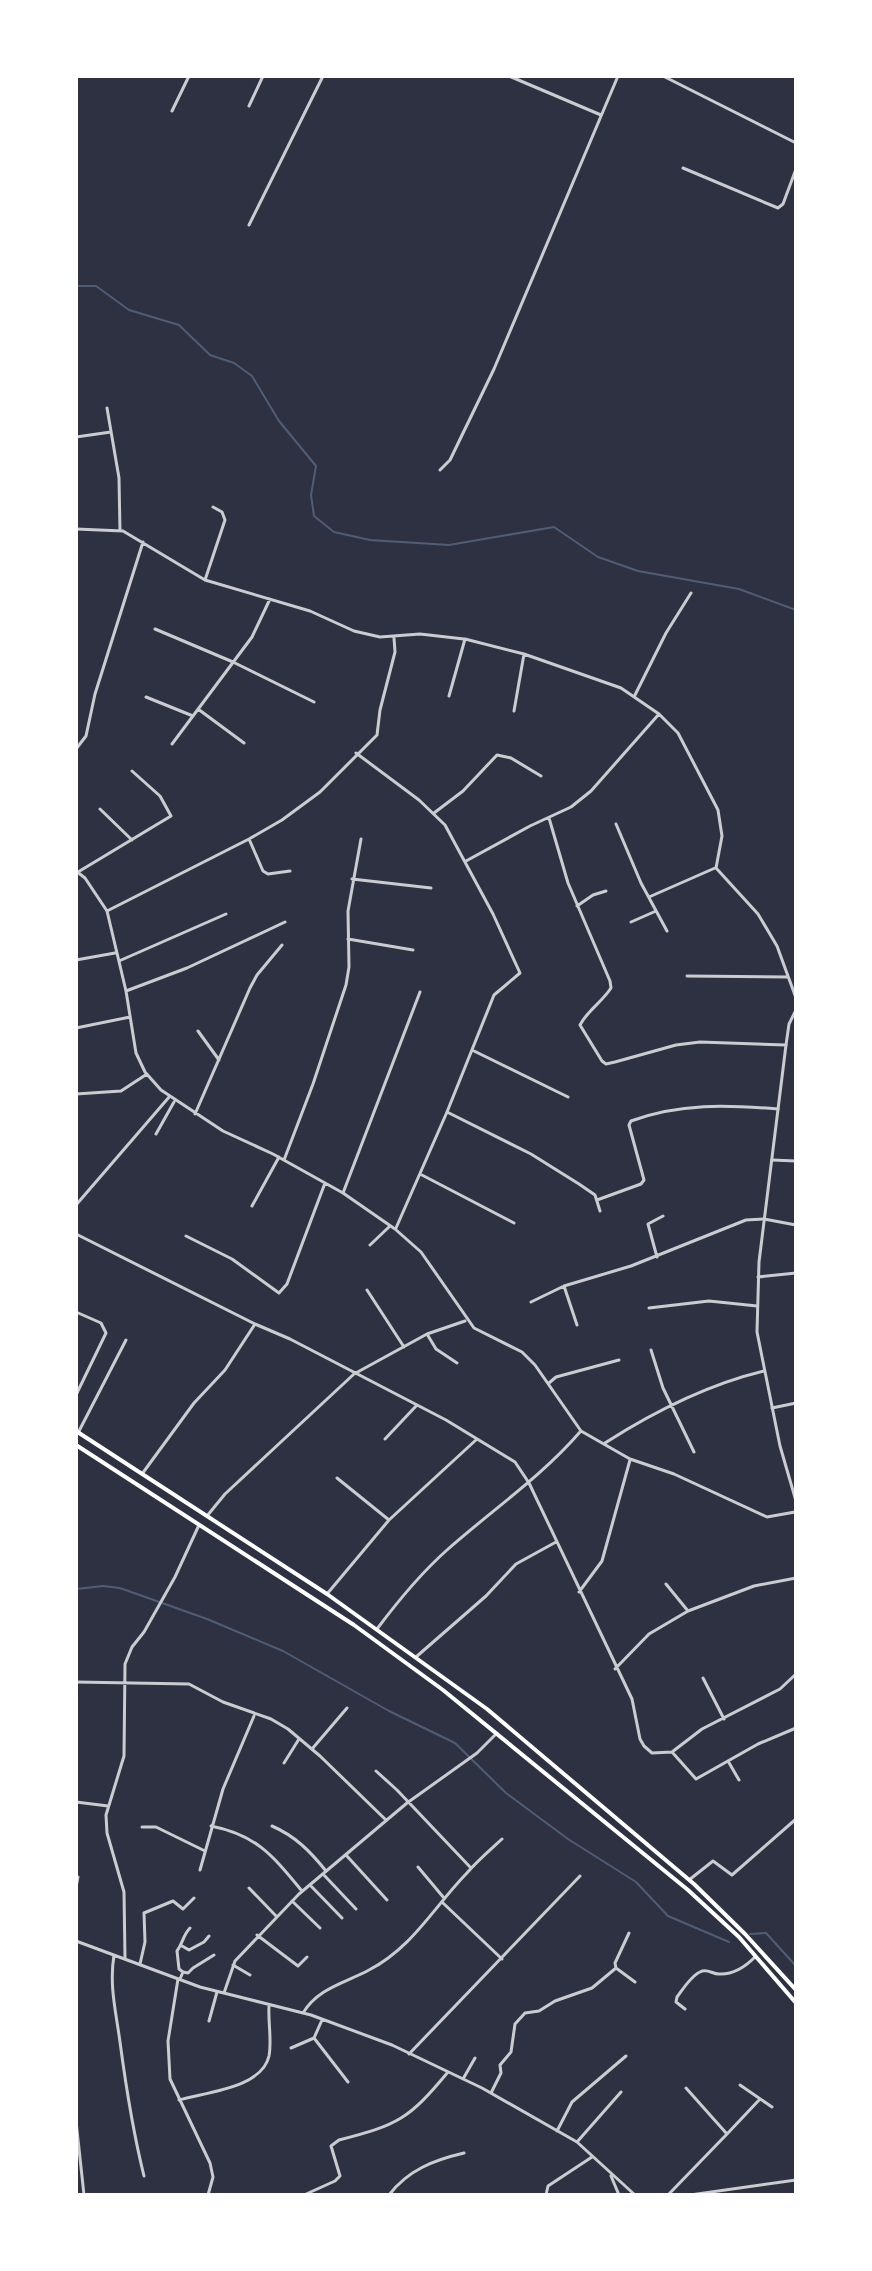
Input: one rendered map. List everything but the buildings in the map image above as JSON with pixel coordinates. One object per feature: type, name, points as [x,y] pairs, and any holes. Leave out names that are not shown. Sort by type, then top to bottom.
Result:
[{"type":"main road","points":[[77,1432],[327,1594],[487,1709],[689,1880],[745,1934],[796,1990]]},
{"type":"main road","points":[[76,1445],[371,1637],[497,1733],[656,1862],[720,1919],[796,2003]]},
{"type":"street","points":[[172,111],[189,76]]},
{"type":"street","points":[[249,106],[263,76]]},
{"type":"street","points":[[249,225],[323,76]]},
{"type":"street","points":[[509,76],[601,115]]},
{"type":"street","points":[[440,470],[450,460],[494,369],[618,76]]},
{"type":"street","points":[[663,76],[796,143]]},
{"type":"street","points":[[683,168],[778,208],[783,204],[796,169]]},
{"type":"street","points":[[107,408],[120,488],[120,531]]},
{"type":"street","points":[[76,437],[111,432]]},
{"type":"street","points":[[205,580],[225,520],[222,512],[213,507]]},
{"type":"street","points":[[76,529],[120,531],[205,580],[310,611],[354,631],[380,637],[420,634],[465,639],[524,654],[635,695],[678,733],[718,810],[722,836],[716,868]]},
{"type":"street","points":[[76,749],[86,736],[95,694],[143,542]]},
{"type":"street","points":[[635,695],[666,633],[691,593]]},
{"type":"street","points":[[172,744],[252,637],[270,599]]},
{"type":"street","points":[[155,629],[233,662],[314,702]]},
{"type":"street","points":[[107,911],[249,839],[320,792],[377,735],[395,652],[394,638]]},
{"type":"street","points":[[449,696],[465,639]]},
{"type":"street","points":[[514,711],[524,654]]},
{"type":"street","points":[[146,697],[193,716]]},
{"type":"street","points":[[198,709],[244,743]]},
{"type":"street","points":[[466,861],[571,807],[591,791],[659,714]]},
{"type":"street","points":[[356,753],[434,813],[445,825],[466,861],[520,973],[494,995],[420,1174],[393,1227],[370,1245]]},
{"type":"street","points":[[434,813],[463,791],[497,755],[511,758],[541,776]]},
{"type":"street","points":[[132,771],[160,796],[171,816],[77,871],[107,911],[126,991],[136,1053],[147,1074],[175,1101],[195,1114],[343,1193],[393,1227],[421,1252],[474,1328],[522,1352],[549,1383],[581,1431],[630,1459],[674,1474],[767,1517],[796,1511]]},
{"type":"street","points":[[100,809],[133,840]]},
{"type":"street","points":[[549,818],[577,906],[610,981],[611,988],[605,997],[580,1025],[606,1064],[676,1045],[700,1042],[786,1045]]},
{"type":"street","points":[[616,824],[667,931]]},
{"type":"street","points":[[249,839],[263,871],[268,874],[290,871]]},
{"type":"street","points":[[252,1206],[282,1159],[313,1084],[346,985],[348,911],[361,839]]},
{"type":"street","points":[[649,897],[716,868]]},
{"type":"street","points":[[716,868],[758,914],[777,946],[796,998]]},
{"type":"street","points":[[352,879],[431,888]]},
{"type":"street","points":[[577,906],[593,895],[606,891]]},
{"type":"street","points":[[631,922],[656,911]]},
{"type":"street","points":[[119,961],[226,914]]},
{"type":"street","points":[[126,991],[187,968],[285,922]]},
{"type":"street","points":[[348,939],[413,950]]},
{"type":"street","points":[[195,1114],[257,975],[282,945]]},
{"type":"street","points":[[76,960],[117,953]]},
{"type":"street","points":[[687,976],[788,977]]},
{"type":"street","points":[[343,1193],[420,992]]},
{"type":"street","points":[[796,1010],[789,1024],[786,1045],[764,1219],[757,1306],[757,1332],[772,1408],[796,1501]]},
{"type":"street","points":[[76,1028],[130,1017]]},
{"type":"street","points":[[198,1031],[220,1061]]},
{"type":"street","points":[[472,1050],[568,1097]]},
{"type":"street","points":[[76,1094],[121,1091],[147,1074]]},
{"type":"street","points":[[76,1205],[170,1096]]},
{"type":"street","points":[[156,1134],[175,1101]]},
{"type":"street","points":[[597,1200],[641,1184],[644,1180],[629,1125],[631,1121],[680,1107],[701,1105],[778,1109]]},
{"type":"street","points":[[447,1112],[531,1154],[579,1184],[595,1195],[600,1211]]},
{"type":"street","points":[[772,1160],[796,1161]]},
{"type":"street","points":[[420,1174],[514,1223]]},
{"type":"street","points":[[186,1236],[232,1259],[279,1293],[287,1284],[325,1183]]},
{"type":"street","points":[[657,1257],[648,1224],[663,1216]]},
{"type":"street","points":[[531,1302],[564,1286],[657,1257],[746,1220],[764,1219],[796,1225]]},
{"type":"street","points":[[76,1234],[290,1339],[417,1405],[515,1462],[529,1483],[615,1669],[632,1699],[644,1746],[652,1753],[672,1752],[702,1729],[780,1689],[796,1674]]},
{"type":"street","points":[[758,1277],[796,1273]]},
{"type":"street","points":[[564,1286],[577,1325]]},
{"type":"street","points":[[367,1290],[404,1347]]},
{"type":"street","points":[[649,1308],[709,1301],[757,1306]]},
{"type":"street","points":[[76,1312],[101,1323],[106,1333],[76,1395]]},
{"type":"street","points":[[207,1516],[225,1494],[354,1374],[427,1334],[467,1321]]},
{"type":"street","points":[[142,1474],[186,1413],[225,1370],[255,1324]]},
{"type":"street","points":[[427,1334],[436,1349],[457,1363]]},
{"type":"street","points":[[77,1432],[126,1340]]},
{"type":"street","points":[[651,1350],[671,1405],[694,1452]]},
{"type":"street","points":[[549,1383],[556,1377],[619,1360]]},
{"type":"street","points":[[605,1443],[637,1422],[715,1384],[765,1371]]},
{"type":"street","points":[[772,1408],[796,1403]]},
{"type":"street","points":[[385,1439],[417,1405]]},
{"type":"street","points":[[377,1629],[401,1597],[445,1551],[553,1463],[581,1431]]},
{"type":"street","points":[[327,1594],[389,1520],[477,1439]]},
{"type":"street","points":[[579,1592],[602,1561],[630,1459]]},
{"type":"street","points":[[337,1478],[389,1520]]},
{"type":"street","points":[[125,1958],[124,1892],[107,1833],[108,1806],[124,1756],[125,1664],[132,1647],[163,1598],[199,1525]]},
{"type":"street","points":[[416,1657],[486,1596],[516,1564],[556,1542]]},
{"type":"street","points":[[615,1669],[649,1634],[688,1611],[754,1586],[796,1578]]},
{"type":"street","points":[[666,1584],[688,1611]]},
{"type":"street","points":[[703,1678],[724,1719]]},
{"type":"street","points":[[76,1682],[189,1684],[223,1702],[271,1719],[312,1749],[386,1820]]},
{"type":"street","points":[[312,1749],[347,1708]]},
{"type":"street","points":[[200,1870],[229,1772],[255,1714]]},
{"type":"street","points":[[672,1752],[696,1779],[758,1744],[796,1728]]},
{"type":"street","points":[[224,1993],[233,1965],[257,1935],[292,1901],[386,1820],[457,1769],[497,1733]]},
{"type":"street","points":[[284,1763],[300,1739]]},
{"type":"street","points":[[728,1761],[739,1780]]},
{"type":"street","points":[[376,1771],[471,1868]]},
{"type":"street","points":[[76,1802],[108,1806]]},
{"type":"street","points":[[689,1880],[713,1861],[732,1875],[796,1819]]},
{"type":"street","points":[[211,1826],[232,1830],[262,1846],[302,1892]]},
{"type":"street","points":[[272,1826],[302,1843],[356,1909]]},
{"type":"street","points":[[142,1827],[156,1827],[206,1851]]},
{"type":"street","points":[[303,2013],[310,2001],[325,1990],[371,1970],[392,1956],[413,1937],[471,1868],[502,1839]]},
{"type":"street","points":[[346,1855],[387,1900]]},
{"type":"street","points":[[418,1867],[444,1901],[502,1959]]},
{"type":"street","points":[[409,2054],[580,1876]]},
{"type":"street","points":[[76,1887],[78,1877]]},
{"type":"street","points":[[310,1885],[342,1918]]},
{"type":"street","points":[[249,1888],[277,1917]]},
{"type":"street","points":[[140,1964],[145,1942],[144,1913],[173,1901],[183,1909],[194,1898]]},
{"type":"street","points":[[292,1901],[320,1928]]},
{"type":"street","points":[[190,1928],[177,1951],[179,1969],[188,1973],[214,1955]]},
{"type":"street","points":[[629,1933],[615,1963],[616,1968],[635,1982]]},
{"type":"street","points":[[257,1935],[298,1966]]},
{"type":"street","points":[[182,1946],[189,1950],[209,1936]]},
{"type":"street","points":[[76,1941],[217,1992],[322,2019],[409,2054],[491,2093],[577,2142],[635,2195]]},
{"type":"street","points":[[114,1954],[113,2006],[144,2176]]},
{"type":"street","points":[[685,2009],[676,2002],[677,1997],[700,1972],[728,1973],[743,1968],[756,1956]]},
{"type":"street","points":[[294,1972],[307,1957]]},
{"type":"street","points":[[233,1965],[250,1975]]},
{"type":"street","points":[[491,2093],[501,2073],[500,2065],[511,2052],[515,2024],[519,2018],[592,1988],[616,1968]]},
{"type":"street","points":[[183,1972],[179,1979],[168,2041],[170,2079],[210,2163],[213,2177],[208,2195]]},
{"type":"street","points":[[209,2021],[217,1992]]},
{"type":"street","points":[[179,2100],[248,2081],[265,2068],[270,2054],[269,2005]]},
{"type":"street","points":[[291,2048],[314,2038],[322,2019]]},
{"type":"street","points":[[314,2038],[348,2082]]},
{"type":"street","points":[[557,2131],[572,2102],[626,2056]]},
{"type":"street","points":[[463,2079],[475,2058]]},
{"type":"street","points":[[304,2195],[340,2176],[331,2146],[339,2140],[401,2120],[421,2105],[448,2072]]},
{"type":"street","points":[[740,2085],[772,2107]]},
{"type":"street","points":[[686,2088],[727,2134]]},
{"type":"street","points":[[577,2142],[621,2092]]},
{"type":"street","points":[[668,2195],[760,2099]]},
{"type":"street","points":[[76,2121],[84,2195]]},
{"type":"street","points":[[389,2195],[397,2184],[418,2169],[436,2159],[464,2153]]},
{"type":"street","points":[[546,2195],[548,2186],[592,2157]]},
{"type":"street","points":[[609,2172],[619,2195]]},
{"type":"street","points":[[690,2195],[796,2180]]},
{"type":"street","points":[[727,2189],[729,2195]]},
{"type":"waterway","points":[[76,286],[96,286],[129,310],[179,325],[210,355],[234,363],[252,376],[279,421],[316,466],[311,495],[314,516],[334,532],[370,540],[449,545],[554,527],[598,557],[638,571],[739,589],[796,610]]},
{"type":"waterway","points":[[76,1589],[120,1588],[207,1619],[283,1651],[389,1711],[455,1743],[506,1793],[568,1839],[636,1882],[668,1916],[729,1942]]},
{"type":"waterway","points":[[750,1934],[766,1933],[796,1966]]}]
